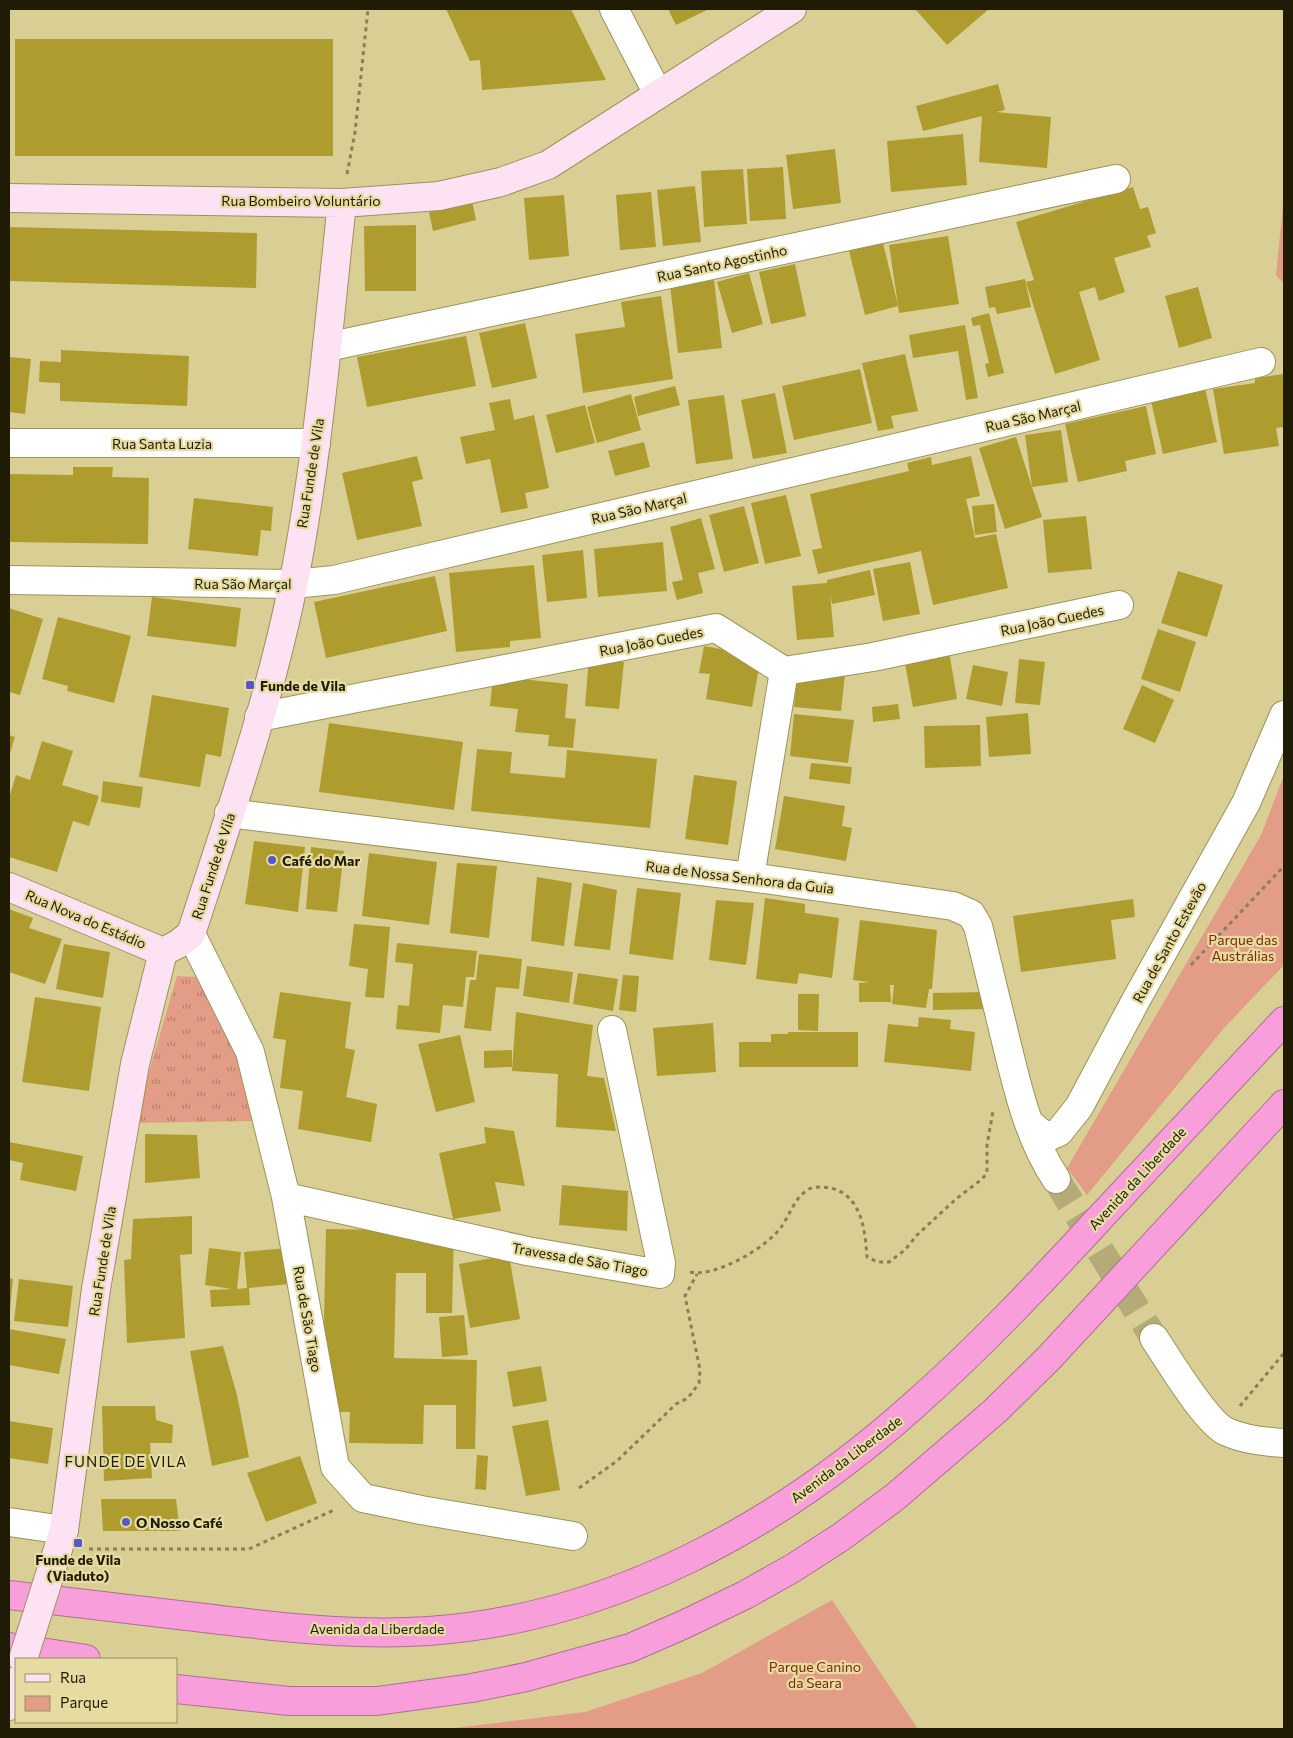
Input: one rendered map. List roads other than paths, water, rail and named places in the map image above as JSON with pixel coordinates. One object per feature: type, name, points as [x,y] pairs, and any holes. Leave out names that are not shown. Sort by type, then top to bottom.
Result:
[{"type":"highway","name":"Avenida da Liberdade","points":[[267,1626],[329,1630],[427,1631],[481,1625],[537,1615],[639,1582],[696,1557],[786,1505],[867,1445],[947,1376],[1068,1253],[1284,1020]]},
{"type":"highway","points":[[178,1689],[289,1701],[377,1701],[472,1688],[526,1678],[630,1648],[745,1595],[841,1537],[895,1497],[995,1411],[1049,1358],[1284,1104]]},
{"type":"highway","points":[[9,1577],[104,1593],[267,1626]]},
{"type":"highway","points":[[9,1595],[267,1626]]},
{"type":"highway","points":[[9,1647],[80,1658]]},
{"type":"highway","points":[[178,1673],[240,1682],[344,1691],[384,1693],[472,1688]]},
{"type":"street","points":[[614,9],[658,94]]},
{"type":"street","name":"Rua Bombeiro Voluntário","points":[[9,198],[342,203],[439,196],[501,182],[548,165],[792,9]]},
{"type":"street","name":"Rua Santo Agostinho","points":[[327,348],[1116,179]]},
{"type":"street","name":"Rua Funde de Vila","points":[[23,1658],[61,1539],[98,1279],[135,1064],[163,952],[191,934],[259,718],[293,584],[316,443],[342,203]]},
{"type":"street","name":"Rua São Marçal","points":[[9,580],[293,584],[334,580],[1261,362]]},
{"type":"street","name":"Rua Santa Luzia","points":[[9,443],[316,443]]},
{"type":"street","name":"Rua João Guedes","points":[[259,718],[716,628],[784,672],[873,657],[1119,606]]},
{"type":"street","points":[[750,877],[784,672]]},
{"type":"street","name":"Rua de Santo Estevão","points":[[1029,1123],[1042,1133],[1050,1136],[1059,1132],[1079,1107],[1246,803],[1284,715]]},
{"type":"street","name":"Rua de Nossa Senhora da Guia","points":[[229,813],[750,877],[953,906],[972,914],[978,926],[1013,1070],[1029,1123],[1044,1162],[1056,1179]]},
{"type":"street","name":"Rua Nova do Estádio","points":[[9,887],[163,952]]},
{"type":"street","name":"Rua de São Tiago","points":[[191,934],[250,1052],[286,1198],[335,1467],[363,1498],[420,1510],[573,1536]]},
{"type":"street","name":"Travessa de São Tiago","points":[[286,1198],[527,1251],[660,1274],[661,1266],[612,1030]]},
{"type":"street","points":[[1154,1338],[1209,1418],[1226,1432],[1246,1438],[1284,1443]]},
{"type":"street","points":[[9,1522],[61,1539]]},
{"type":"tunnel","points":[[1056,1179],[1154,1338]]},
{"type":"place","name":"Funde de Vila","points":[[250,685]]},
{"type":"place","name":"Café do Mar","points":[[272,860]]},
{"type":"place","name":"O Nosso Café","points":[[126,1522]]},
{"type":"place","name":"Funde de Vila (Viaduto)","points":[[78,1543]]},
{"type":"district","name":"FUNDE DE VILA","points":[[126,1461]]},
{"type":"park label","name":"Parque das Austrálias","points":[[1243,948]]},
{"type":"park label","name":"Parque Canino da Seara","points":[[815,1674]]}]
